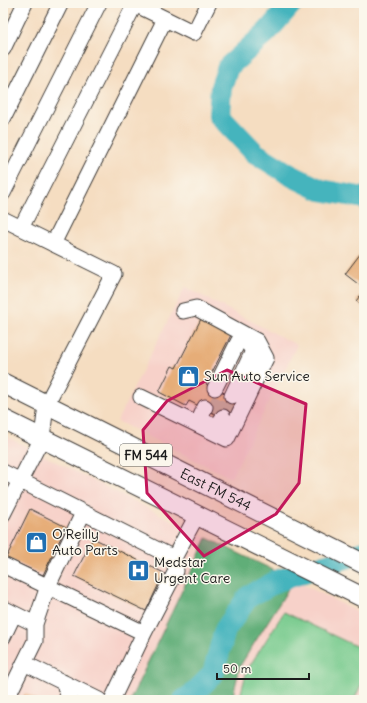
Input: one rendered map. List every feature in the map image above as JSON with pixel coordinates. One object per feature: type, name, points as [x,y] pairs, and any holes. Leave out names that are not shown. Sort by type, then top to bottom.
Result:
[{"type":"main road","name":"East FM 544","points":[[3,384],[364,564]]},
{"type":"main road","name":"FM 544","points":[[3,419],[358,595]]},
{"type":"lane","points":[[3,49],[26,3]]},
{"type":"lane","points":[[3,119],[61,3]]},
{"type":"lane","points":[[3,193],[99,3]]},
{"type":"lane","points":[[21,228],[134,3],[194,33],[209,3]]},
{"type":"lane","points":[[53,244],[165,19]]},
{"type":"lane","points":[[3,219],[114,274],[46,405],[42,438],[3,514]]},
{"type":"lane","points":[[141,397],[210,418],[227,439],[266,358],[257,340],[248,339],[196,308],[183,311]]},
{"type":"lane","points":[[223,392],[248,339]]},
{"type":"lane","points":[[3,472],[174,558]]},
{"type":"lane","points":[[6,700],[35,641],[35,624],[48,586],[83,512]]},
{"type":"lane","points":[[112,700],[176,571],[174,558],[204,518]]},
{"type":"lane","points":[[3,564],[144,633]]},
{"type":"lane","points":[[3,637],[9,611],[35,624]]},
{"type":"lane","points":[[24,663],[99,700]]},
{"type":"lane","points":[[63,682],[70,700]]},
{"type":"highlighted area","points":[[227,370],[306,404],[299,483],[276,514],[204,556],[147,493],[143,430],[167,401]]},
{"type":"shaded area","points":[[185,287],[297,345],[231,478],[117,421]]},
{"type":"shaded area","points":[[3,435],[207,538],[130,700],[3,700]]},
{"type":"shaded area","points":[[294,580],[364,615],[364,700],[232,700],[240,666]]},
{"type":"green space","points":[[207,538],[294,580],[240,666],[232,700],[130,700]]},
{"type":"green space","points":[[284,612],[364,650],[364,679],[354,700],[239,700],[247,670]]},
{"type":"building","points":[[361,253],[364,256],[364,284],[362,287],[345,274]]},
{"type":"building","points":[[364,291],[364,307],[356,301]]},
{"type":"building","name":"Sun Auto Service","points":[[201,319],[231,335],[206,384],[239,400],[229,421],[189,401],[186,406],[159,392],[172,366],[176,368]]},
{"type":"building","name":"O'Reilly Auto Parts","points":[[30,509],[66,527],[43,575],[6,558]]},
{"type":"building","points":[[93,538],[164,573],[146,611],[74,576]]},
{"type":"building","points":[[25,693],[38,700],[21,700]]},
{"type":"waterway","points":[[292,3],[267,32],[228,67],[221,87],[219,115],[255,153],[292,176],[321,190],[364,198]]},
{"type":"waterway","points":[[184,700],[194,693],[213,674],[225,630],[248,597],[277,581],[364,552]]},
{"type":"tunnel","points":[[213,412],[223,391]]},
{"type":"tunnel","points":[[223,417],[232,396]]},
{"type":"place","name":"Sun Auto Service","points":[[188,376]]},
{"type":"place","name":"O'Reilly Auto Parts","points":[[36,542]]},
{"type":"place","name":"Medstar Urgent Care","points":[[139,570]]}]
